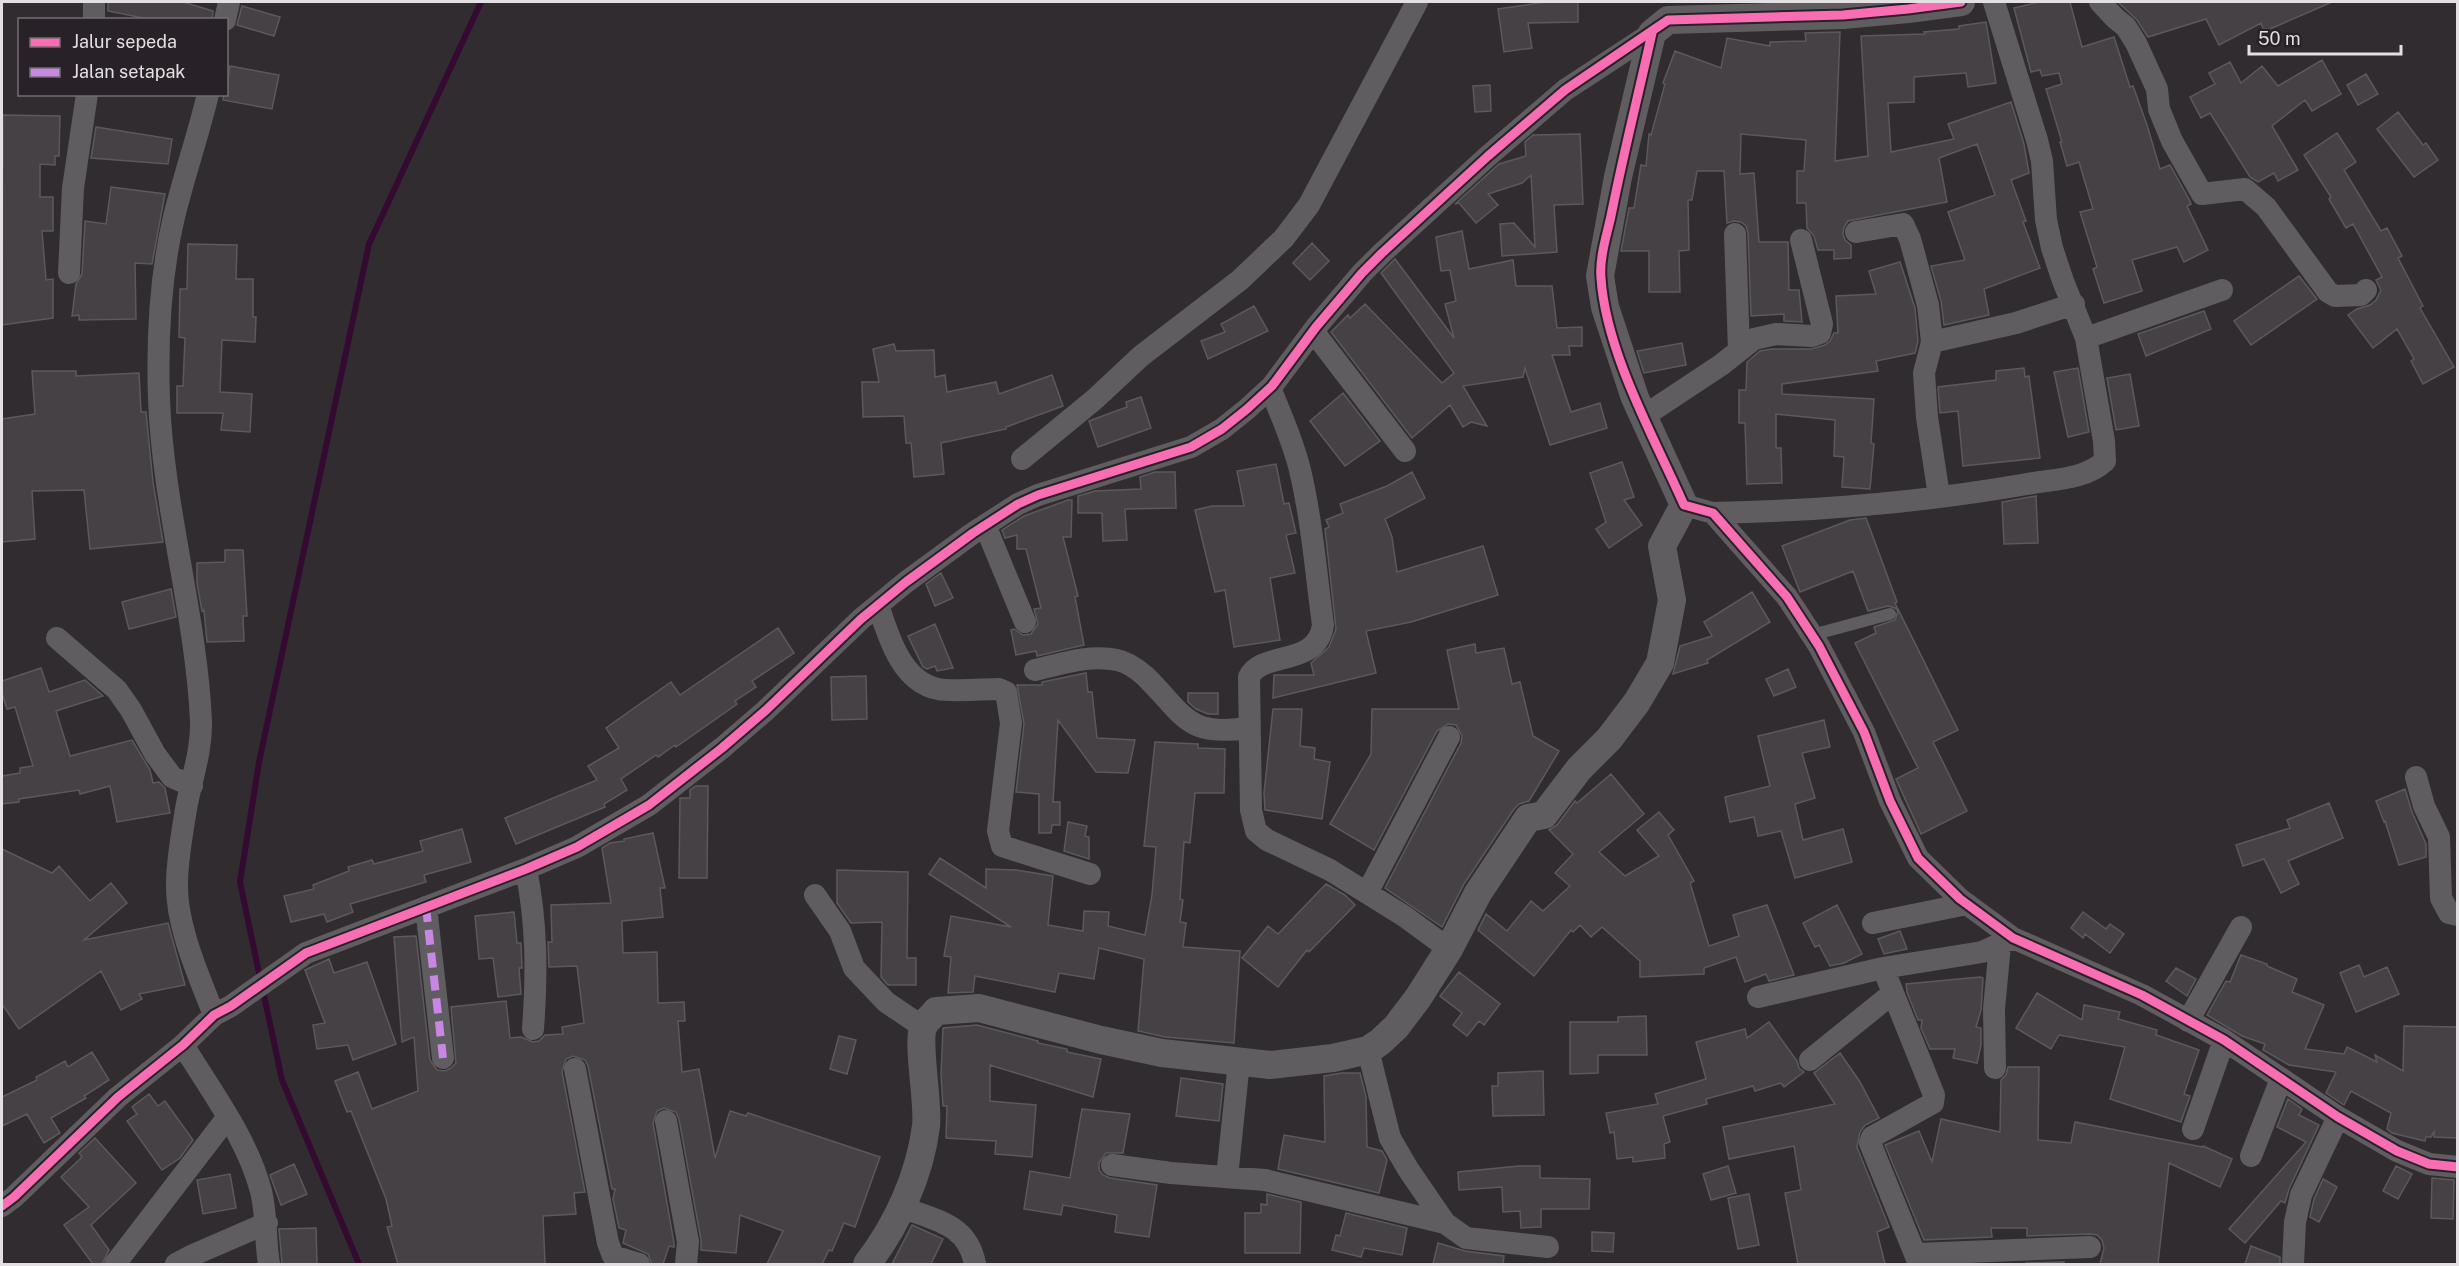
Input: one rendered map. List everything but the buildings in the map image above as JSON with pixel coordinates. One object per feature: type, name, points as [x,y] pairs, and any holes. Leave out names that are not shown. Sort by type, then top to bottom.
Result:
[{"type":"street","points":[[94,2],[94,18]]},
{"type":"street","points":[[225,18],[229,2]]},
{"type":"street","points":[[1022,459],[1095,399],[1141,356],[1240,280],[1284,238],[1309,205],[1417,2]]},
{"type":"street","points":[[2,1206],[118,1097],[223,1010],[306,953],[526,869],[594,839],[667,792],[765,711],[878,604],[985,525],[1018,504],[1038,495],[1191,447],[1222,429],[1270,388],[1313,331],[1362,273],[1488,156],[1565,90],[1663,18],[1836,8],[1908,9],[1953,2]]},
{"type":"street","points":[[1684,505],[1713,513],[1817,508],[1939,496],[2062,479],[2098,467],[2105,461],[2104,441],[2086,338],[2052,248],[2046,220],[2042,160],[1994,2]]},
{"type":"street","points":[[2100,2],[2126,27],[2136,43],[2157,89],[2159,109],[2172,141],[2202,194],[2245,189],[2266,207],[2328,292],[2335,296],[2361,295],[2367,290]]},
{"type":"street","points":[[1663,18],[1618,177],[1600,276],[1605,308],[1635,398],[1684,505]]},
{"type":"street","points":[[69,273],[73,188],[87,96]]},
{"type":"street","points":[[207,96],[174,218],[165,264],[160,318],[159,400],[170,504],[196,655],[200,713],[197,760],[177,886],[190,954],[223,1010]]},
{"type":"street","points":[[1857,232],[1898,223],[1906,227],[1928,305],[1932,342],[1924,373],[1927,417],[1939,496]]},
{"type":"street","points":[[1735,234],[1739,350]]},
{"type":"street","points":[[1644,416],[1684,387],[1721,365],[1754,339],[1776,334],[1812,336],[1820,333],[1822,324],[1801,240]]},
{"type":"street","points":[[2086,338],[2222,290]]},
{"type":"street","points":[[1932,342],[2016,323],[2074,304]]},
{"type":"street","points":[[1313,331],[1405,451]]},
{"type":"street","points":[[1270,388],[1285,422],[1299,469],[1310,520],[1323,625],[1317,643],[1307,650],[1252,670],[1250,677],[1251,810],[1257,831],[1267,840],[1321,865],[1367,893],[1404,916],[1449,949]]},
{"type":"street","points":[[867,1264],[881,1246],[901,1207],[919,1161],[926,1125],[926,1080],[921,1040],[923,1027],[936,1011],[979,1008],[1101,1040],[1162,1053],[1270,1065],[1333,1058],[1368,1050],[1380,1042],[1396,1027],[1418,998],[1449,949],[1478,893],[1528,818],[1544,815],[1579,769],[1609,739],[1637,702],[1660,663],[1672,600],[1662,546],[1684,505]]},
{"type":"street","points":[[1713,513],[1787,597],[1812,634],[1863,732],[1890,801],[1918,858],[2007,942],[2142,995],[2224,1040],[2338,1117],[2397,1151],[2429,1164],[2457,1167]]},
{"type":"street","points":[[985,525],[1025,622]]},
{"type":"street","points":[[878,604],[892,644],[902,662],[914,676],[928,686],[940,690],[999,689],[1005,692],[1009,701],[1011,723],[999,831],[1002,846],[1090,874]]},
{"type":"street","points":[[57,638],[117,690],[131,710],[154,754],[172,777],[192,786]]},
{"type":"street","points":[[1035,670],[1084,659],[1118,660],[1138,670],[1174,710],[1196,726],[1233,730],[1250,728]]},
{"type":"street","points":[[1367,893],[1449,737]]},
{"type":"street","points":[[2416,777],[2424,806],[2439,837],[2441,898],[2449,913],[2457,915]]},
{"type":"street","points":[[526,869],[536,950],[533,1029]]},
{"type":"street","points":[[815,895],[840,931],[854,968],[886,1002],[923,1027]]},
{"type":"street","points":[[1873,923],[1967,904]]},
{"type":"street","points":[[426,907],[443,1058]]},
{"type":"street","points":[[2188,1021],[2241,927]]},
{"type":"street","points":[[1758,997],[1883,968],[1982,952],[2007,942]]},
{"type":"street","points":[[1995,1068],[1994,1009],[2007,942]]},
{"type":"street","points":[[1883,968],[1932,1087],[1933,1103],[1872,1137],[1870,1146],[1918,1259],[2090,1247]]},
{"type":"street","points":[[1810,1060],[1893,993]]},
{"type":"street","points":[[2193,1129],[2224,1040]]},
{"type":"street","points":[[183,1045],[246,1150],[261,1190],[267,1223],[269,1264]]},
{"type":"street","points":[[1368,1050],[1390,1138],[1445,1223],[1466,1238],[1548,1247]]},
{"type":"street","points":[[1227,1176],[1239,1062]]},
{"type":"street","points":[[575,1069],[608,1243],[613,1256],[639,1264]]},
{"type":"street","points":[[2251,1156],[2281,1079]]},
{"type":"street","points":[[2293,1264],[2295,1222],[2301,1195],[2338,1117]]},
{"type":"street","points":[[115,1264],[227,1118]]},
{"type":"street","points":[[666,1121],[688,1242],[686,1264]]},
{"type":"street","points":[[1112,1165],[1171,1173],[1265,1180],[1445,1223]]},
{"type":"street","points":[[901,1207],[953,1227],[968,1241],[975,1264]]},
{"type":"street","points":[[176,1264],[267,1223]]},
{"type":"lane","points":[[1812,634],[1890,614]]},
{"type":"waterway","points":[[260,978],[240,882],[259,762],[369,244],[481,2]]},
{"type":"waterway","points":[[263,991],[282,1080],[359,1264]]},
{"type":"marked path","points":[[426,907],[443,1058]]},
{"type":"cycle path","points":[[2,1206],[118,1097],[183,1045],[214,1015],[231,1006],[306,953],[526,869],[577,847],[649,805],[722,748],[765,711],[861,619],[906,582],[973,533],[1018,504],[1038,495],[1191,447],[1222,429],[1272,386],[1316,327],[1382,253],[1488,156],[1565,90],[1668,20],[1843,15],[1961,2]]},
{"type":"cycle path","points":[[1652,33],[1601,261],[1605,306],[1612,336],[1633,394],[1684,505],[1713,513],[1787,597],[1819,646],[1864,732],[1890,801],[1918,858],[1960,899],[2013,938],[2142,995],[2224,1040],[2338,1117],[2397,1151],[2429,1164],[2458,1167]]}]
